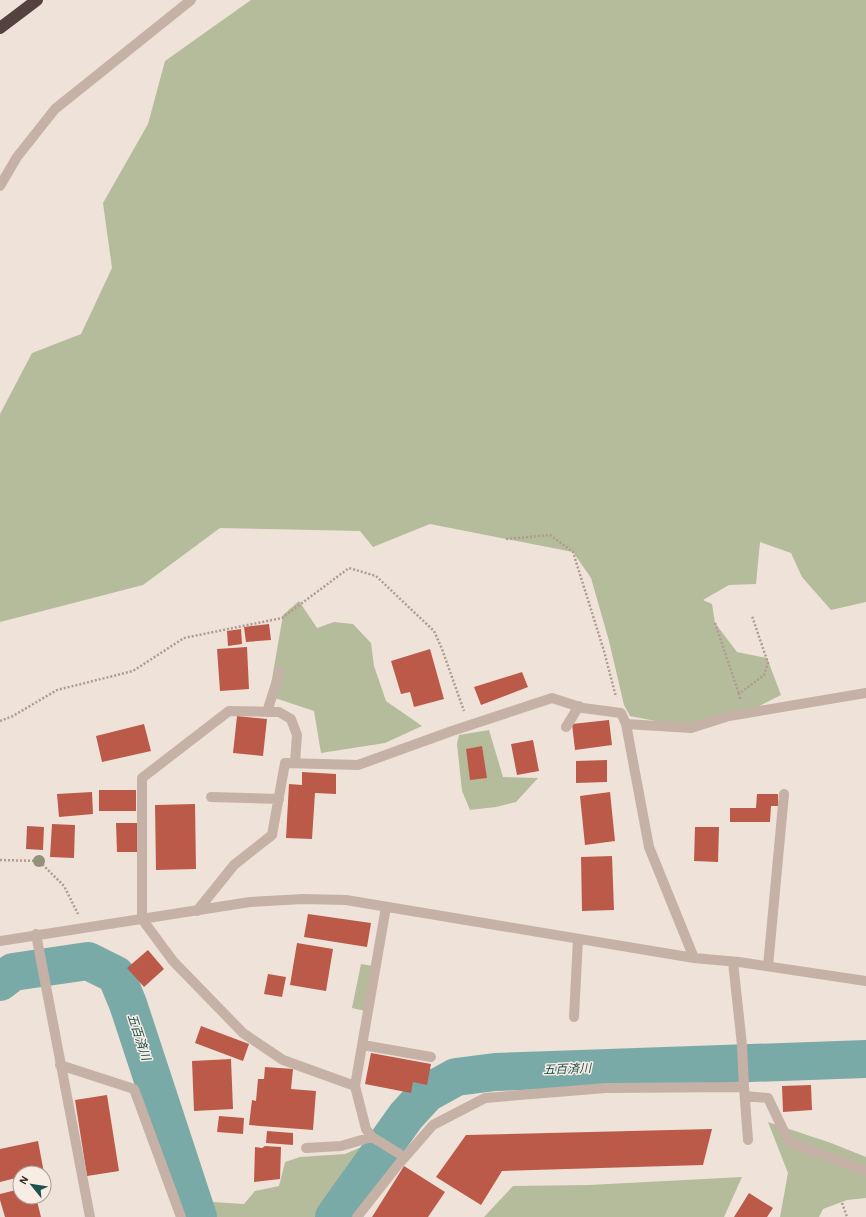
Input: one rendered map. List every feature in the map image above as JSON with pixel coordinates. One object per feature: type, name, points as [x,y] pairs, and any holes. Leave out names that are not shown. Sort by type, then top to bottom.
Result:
[{"type":"highway","points":[[0,28],[37,0]]},
{"type":"street","points":[[0,186],[17,157],[55,109],[191,0]]},
{"type":"street","points":[[267,712],[280,671]]},
{"type":"street","points":[[626,724],[691,728],[729,716],[866,693]]},
{"type":"street","points":[[197,911],[234,865],[272,835],[285,763],[358,765],[552,698],[579,706],[620,713],[626,724],[649,847],[694,958]]},
{"type":"street","points":[[566,727],[579,706]]},
{"type":"street","points":[[295,763],[297,735],[291,719],[279,712],[229,711],[142,778],[142,919],[173,961],[243,1033],[283,1060],[356,1086]]},
{"type":"street","points":[[768,966],[784,794]]},
{"type":"street","points":[[211,797],[279,799]]},
{"type":"street","points":[[0,940],[250,902],[304,899],[346,900],[694,958],[768,966],[866,981]]},
{"type":"street","points":[[386,907],[356,1086],[366,1129],[372,1137],[401,1156]]},
{"type":"street","points":[[36,934],[90,1217]]},
{"type":"street","points":[[574,1017],[578,939]]},
{"type":"street","points":[[733,962],[742,1045],[748,1140]]},
{"type":"street","points":[[363,1044],[431,1057]]},
{"type":"street","points":[[60,1065],[134,1089],[182,1217]]},
{"type":"street","points":[[357,1217],[401,1156],[433,1125],[485,1098],[606,1088],[744,1092],[768,1098],[789,1142],[866,1171]]},
{"type":"street","points":[[306,1148],[341,1146],[372,1137]]},
{"type":"path","points":[[506,539],[550,535],[573,552],[604,650],[620,713]]},
{"type":"path","points":[[0,721],[13,716],[57,690],[133,671],[184,638],[282,618],[349,568],[376,576],[434,631],[442,649],[469,726]]},
{"type":"path","points":[[739,694],[764,675],[768,663],[752,616]]},
{"type":"path","points":[[715,623],[739,694],[743,714]]},
{"type":"path","points":[[0,860],[39,861],[64,886],[85,927]]},
{"type":"path","points":[[842,1202],[846,1217]]},
{"type":"green space","points":[[251,0],[866,0],[866,602],[831,610],[802,577],[791,553],[760,542],[756,584],[729,585],[703,600],[712,604],[715,623],[737,652],[767,658],[781,695],[743,714],[691,728],[630,716],[624,705],[609,641],[591,578],[573,552],[430,524],[373,547],[360,531],[220,528],[143,585],[0,622],[0,414],[32,353],[81,334],[112,268],[103,203],[148,124],[165,61]]},
{"type":"green space","points":[[299,601],[317,628],[334,622],[353,624],[371,643],[374,666],[386,701],[422,726],[385,743],[321,753],[314,711],[269,696],[283,615]]},
{"type":"green space","points":[[489,730],[503,777],[538,778],[516,802],[496,807],[470,810],[462,791],[457,744],[459,735]]},
{"type":"green space","points":[[361,964],[373,966],[365,1011],[352,1008]]},
{"type":"green space","points":[[768,1122],[831,1143],[866,1157],[866,1198],[847,1200],[823,1209],[819,1217],[780,1217],[788,1173]]},
{"type":"green space","points":[[366,1145],[367,1158],[353,1184],[326,1217],[211,1217],[212,1202],[244,1204],[255,1191],[279,1186],[285,1162],[300,1157],[345,1154]]},
{"type":"green space","points":[[742,1177],[724,1217],[484,1217],[513,1186],[589,1185]]},
{"type":"building","points":[[269,624],[271,640],[246,642],[244,627]]},
{"type":"building","points":[[241,629],[242,644],[228,646],[227,631]]},
{"type":"building","points":[[247,647],[249,689],[220,691],[217,649]]},
{"type":"building","points":[[430,649],[444,699],[414,707],[410,692],[401,694],[391,661]]},
{"type":"building","points":[[522,672],[528,687],[481,705],[474,687]]},
{"type":"building","points":[[237,716],[267,719],[263,756],[233,753]]},
{"type":"building","points":[[609,720],[612,745],[575,750],[572,724]]},
{"type":"building","points":[[144,724],[151,751],[102,762],[96,736]]},
{"type":"building","points":[[533,740],[539,771],[517,775],[511,744]]},
{"type":"building","points":[[482,746],[487,778],[470,780],[466,749]]},
{"type":"building","points":[[607,760],[607,782],[576,783],[576,761]]},
{"type":"building","points":[[302,772],[336,774],[336,794],[315,793],[312,839],[286,838],[289,784],[302,785]]},
{"type":"building","points":[[99,790],[136,790],[136,811],[99,811]]},
{"type":"building","points":[[92,792],[93,814],[59,817],[57,794]]},
{"type":"building","points":[[610,792],[615,841],[585,845],[580,796]]},
{"type":"building","points":[[757,794],[778,794],[778,806],[771,806],[770,822],[730,822],[730,808],[756,808]]},
{"type":"building","points":[[195,804],[196,869],[156,870],[155,805]]},
{"type":"building","points":[[116,823],[138,823],[138,852],[117,852]]},
{"type":"building","points":[[52,824],[75,825],[74,858],[50,857]]},
{"type":"building","points":[[27,826],[44,827],[43,850],[26,849]]},
{"type":"building","points":[[695,827],[719,827],[718,862],[694,861]]},
{"type":"building","points":[[612,856],[614,910],[582,911],[581,857]]},
{"type":"building","points":[[308,914],[371,923],[367,947],[304,937]]},
{"type":"building","points":[[297,943],[333,949],[326,991],[290,985]]},
{"type":"building","points":[[148,950],[164,969],[144,987],[127,968]]},
{"type":"building","points":[[268,974],[286,977],[282,997],[264,994]]},
{"type":"building","points":[[201,1026],[249,1044],[243,1061],[195,1043]]},
{"type":"building","points":[[371,1053],[431,1064],[427,1085],[413,1082],[411,1093],[365,1084]]},
{"type":"building","points":[[231,1059],[233,1109],[194,1111],[192,1061]]},
{"type":"building","points":[[265,1067],[293,1069],[291,1089],[316,1091],[313,1130],[249,1125],[252,1100],[256,1101],[258,1079],[264,1079]]},
{"type":"building","points":[[811,1085],[812,1110],[783,1112],[782,1086]]},
{"type":"building","points":[[107,1095],[119,1171],[87,1176],[75,1100]]},
{"type":"building","points":[[219,1116],[244,1118],[243,1134],[217,1132]]},
{"type":"building","points":[[712,1129],[703,1165],[502,1171],[481,1205],[436,1177],[466,1135]]},
{"type":"building","points":[[267,1131],[293,1133],[293,1145],[266,1143]]},
{"type":"building","points":[[38,1141],[42,1165],[12,1165],[12,1179],[0,1182],[0,1149]]},
{"type":"building","points":[[265,1146],[281,1147],[280,1179],[254,1182],[255,1147],[262,1148]]},
{"type":"building","points":[[404,1166],[445,1192],[428,1217],[372,1217]]},
{"type":"building","points":[[12,1191],[12,1205],[38,1205],[41,1217],[5,1217],[0,1200],[0,1194]]},
{"type":"building","points":[[749,1193],[773,1208],[767,1217],[734,1217]]},
{"type":"waterway","name":"五百済川","points":[[0,982],[13,972],[88,961],[116,975],[128,1004],[198,1217]]},
{"type":"waterway","name":"五百済川","points":[[334,1217],[406,1116],[427,1093],[456,1077],[495,1072],[866,1059]]}]
